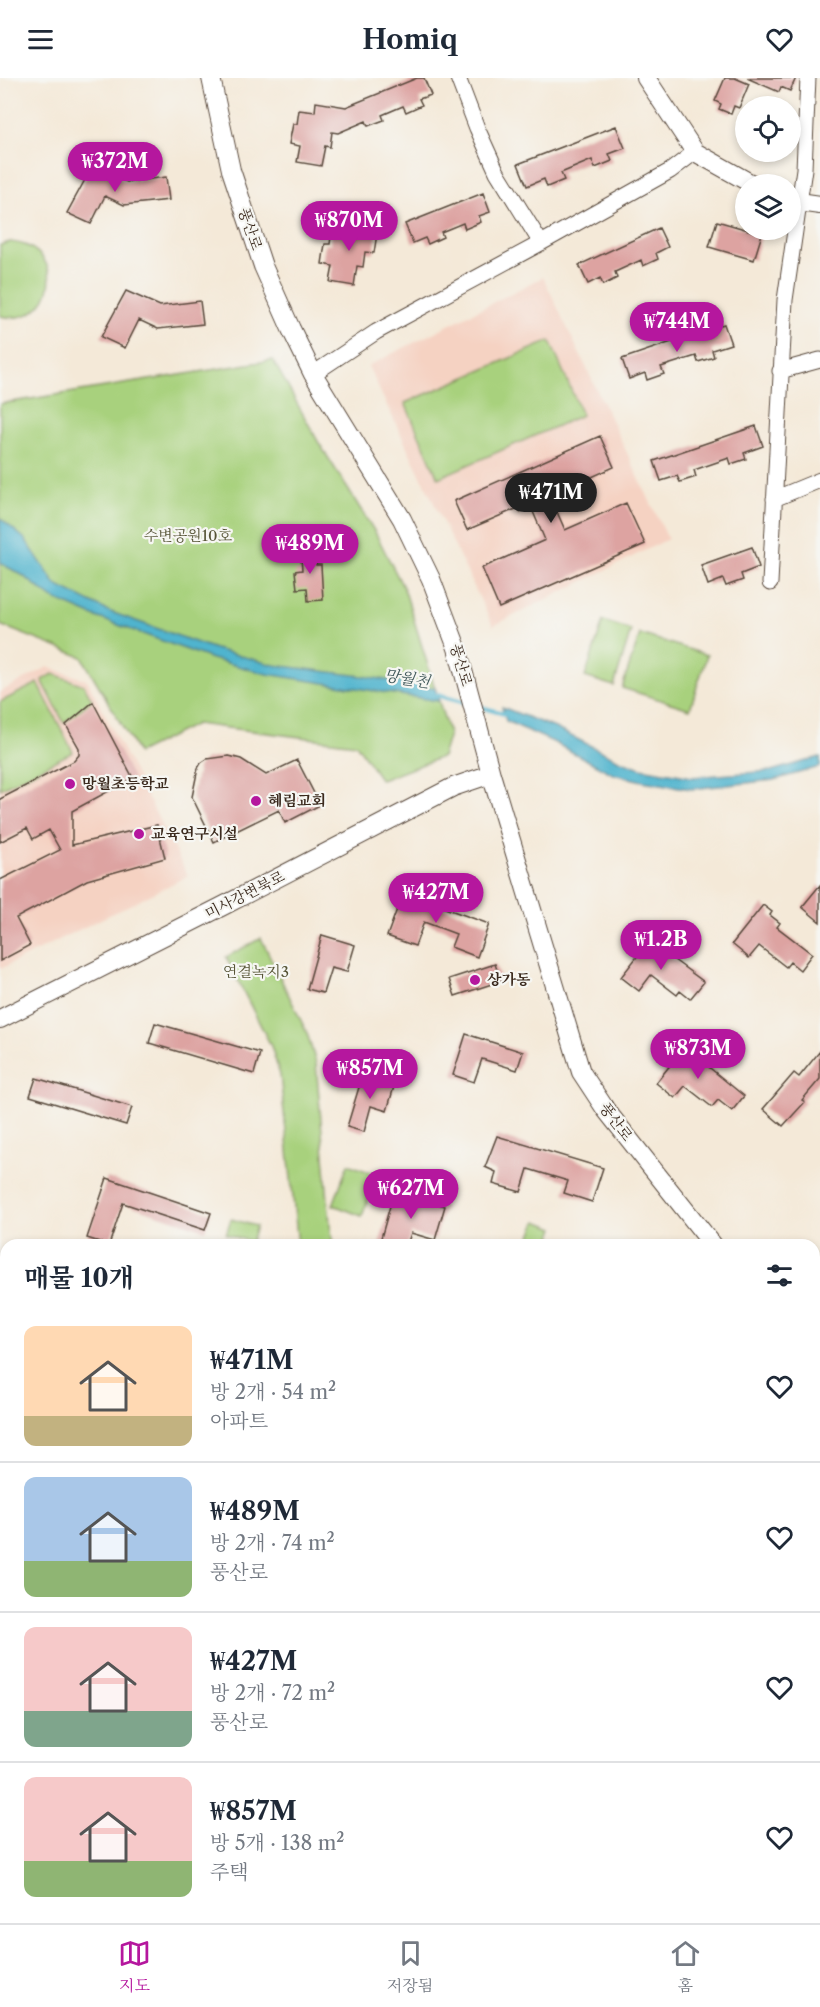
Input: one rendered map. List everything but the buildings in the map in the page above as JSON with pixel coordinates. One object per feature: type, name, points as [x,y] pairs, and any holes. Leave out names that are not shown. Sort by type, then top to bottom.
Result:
[{"type":"street","name":"풍산로","points":[[211,78],[231,170],[262,266],[314,374],[402,519],[431,579],[457,648],[491,774],[581,1072],[606,1110],[708,1239]]},
{"type":"street","points":[[458,78],[497,172],[542,243]]},
{"type":"street","points":[[646,78],[695,152],[735,174]]},
{"type":"street","points":[[801,180],[804,169],[808,78]]},
{"type":"street","points":[[314,374],[376,332],[670,171],[695,152]]},
{"type":"street","points":[[801,202],[820,205]]},
{"type":"street","points":[[770,583],[780,371],[791,240]]},
{"type":"street","points":[[780,371],[820,360]]},
{"type":"street","points":[[774,499],[820,480]]},
{"type":"street","name":"미사강변북로","points":[[0,1019],[453,787],[491,774]]},
{"type":"shaded area","points":[[543,277],[668,539],[493,626],[368,366]]},
{"type":"shaded area","name":"망월초등학교","points":[[48,667],[87,680],[188,876],[0,969],[0,692]]},
{"type":"green space","points":[[10,242],[29,247],[42,258],[49,271],[49,286],[44,300],[34,311],[19,317],[0,316],[0,245]]},
{"type":"green space","points":[[550,341],[582,415],[438,478],[405,403]]},
{"type":"green space","name":"수변공원10호","points":[[273,360],[319,443],[375,532],[405,591],[449,734],[442,757],[381,780],[356,744],[196,724],[138,753],[82,657],[0,625],[0,404]]},
{"type":"green space","points":[[603,621],[631,630],[614,686],[585,677]]},
{"type":"green space","points":[[640,634],[707,655],[690,709],[622,688]]},
{"type":"green space","points":[[53,674],[84,685],[92,700],[64,723],[42,680]]},
{"type":"green space","points":[[38,683],[73,752],[0,789],[0,702]]},
{"type":"green space","name":"연결녹지3","points":[[261,938],[307,1033],[316,1063],[332,1239],[297,1239],[280,1075],[271,1046],[226,957]]},
{"type":"green space","points":[[348,1164],[377,1175],[362,1216],[333,1205]]},
{"type":"green space","points":[[231,1219],[256,1226],[252,1239],[242,1239],[226,1234]]},
{"type":"green space","points":[[537,1221],[555,1228],[551,1239],[530,1239]]},
{"type":"water","name":"망월천","points":[[0,518],[25,539],[56,585],[108,611],[215,649],[274,665],[435,688],[439,701],[267,674],[212,659],[96,617],[52,598],[22,575],[0,563]]},
{"type":"water","points":[[502,707],[555,728],[619,760],[641,768],[692,777],[771,771],[820,757],[820,767],[774,780],[691,789],[642,781],[613,774],[553,742],[506,721]]},
{"type":"waterway","name":"망월천","points":[[433,694],[466,703]]},
{"type":"waterway","name":"망월천","points":[[477,706],[509,715]]},
{"type":"place","name":"망월초등학교","points":[[70,784]]},
{"type":"place","name":"혜림교회","points":[[256,801]]},
{"type":"place","name":"교육연구시설","points":[[139,834]]},
{"type":"place","name":"상가동","points":[[475,980]]}]
